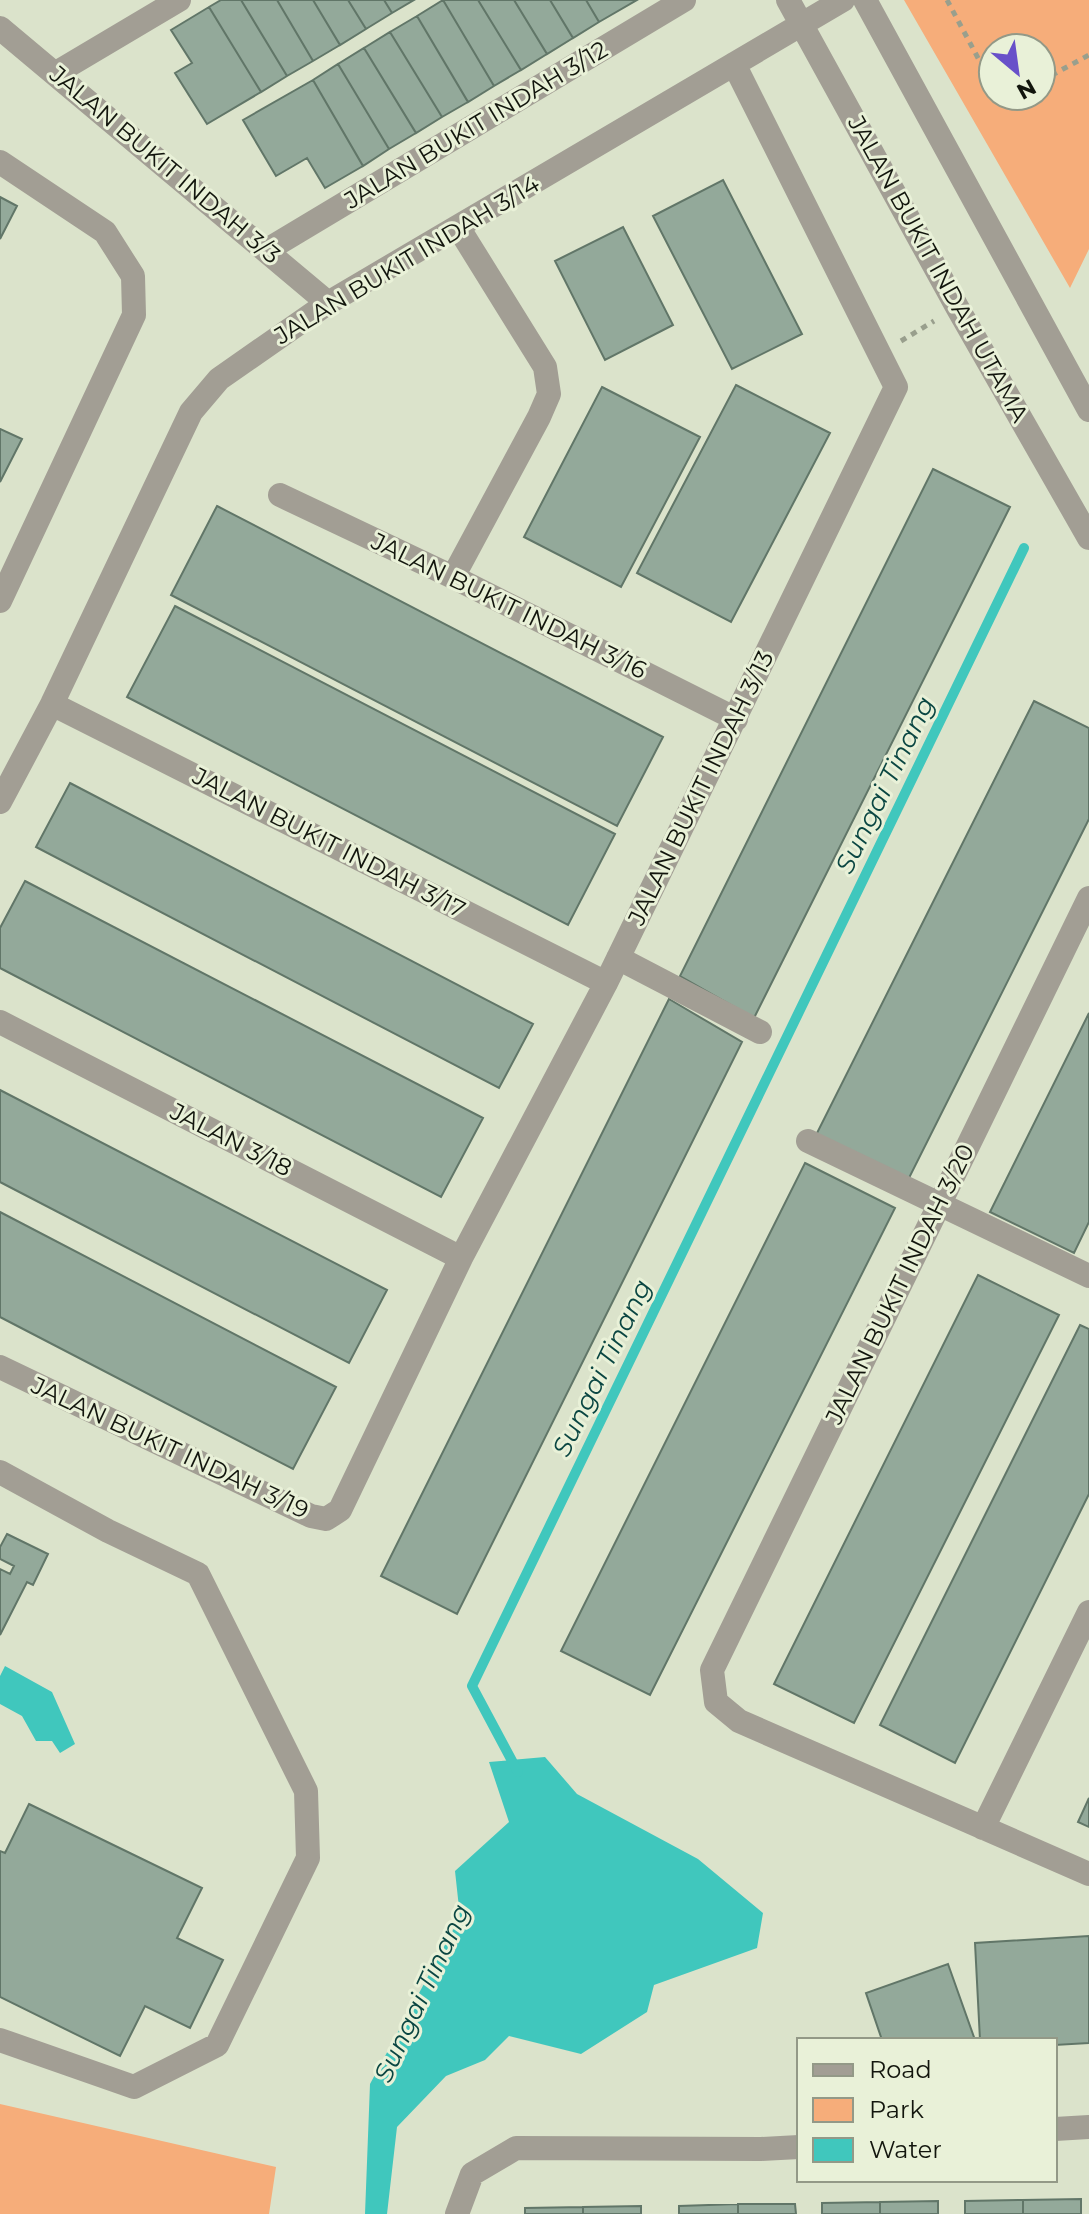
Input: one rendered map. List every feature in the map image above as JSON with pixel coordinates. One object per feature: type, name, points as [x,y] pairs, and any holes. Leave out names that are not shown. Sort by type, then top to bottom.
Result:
[{"type":"street","points":[[56,73],[179,0]]},
{"type":"street","name":"JALAN BUKIT INDAH 3/12","points":[[267,250],[684,0]]},
{"type":"street","name":"JALAN BUKIT INDAH UTAMA","points":[[788,0],[957,307],[1089,538]]},
{"type":"street","name":"JALAN BUKIT INDAH 3/14","points":[[0,802],[52,704],[191,412],[219,379],[328,303],[843,0]]},
{"type":"street","points":[[865,0],[1089,410]]},
{"type":"street","name":"JALAN BUKIT INDAH 3/3","points":[[0,28],[328,303]]},
{"type":"street","name":"JALAN BUKIT INDAH 3/13","points":[[340,1510],[461,1258],[606,983],[896,387],[734,64]]},
{"type":"street","points":[[0,162],[105,232],[133,276],[134,315],[0,601]]},
{"type":"street","points":[[453,577],[549,394],[545,367],[458,227]]},
{"type":"street","name":"JALAN BUKIT INDAH 3/16","points":[[280,495],[453,577],[736,719]]},
{"type":"street","name":"JALAN BUKIT INDAH 3/17","points":[[52,704],[606,983]]},
{"type":"street","name":"JALAN BUKIT INDAH 3/20","points":[[983,1828],[739,1721],[716,1702],[712,1670],[1089,898]]},
{"type":"street","points":[[618,958],[760,1032]]},
{"type":"street","name":"JALAN 3/18","points":[[0,1022],[461,1258]]},
{"type":"street","points":[[808,1141],[1089,1276]]},
{"type":"street","name":"JALAN BUKIT INDAH 3/19","points":[[0,1367],[311,1516],[326,1519],[340,1510]]},
{"type":"street","points":[[0,1472],[108,1531],[198,1574],[306,1791],[308,1858],[217,2045],[134,2087],[0,2040]]},
{"type":"street","points":[[1089,1612],[983,1828],[1089,1874]]},
{"type":"street","points":[[1057,2129],[1089,2127]]},
{"type":"street","points":[[457,2214],[472,2174],[516,2148],[797,2147]]},
{"type":"path","points":[[947,0],[977,56]]},
{"type":"path","points":[[1057,72],[1089,55]]},
{"type":"path","points":[[880,354],[957,307]]},
{"type":"green space","points":[[904,0],[1089,0],[1089,249],[1070,288]]},
{"type":"green space","points":[[0,2104],[276,2167],[269,2214],[0,2214]]},
{"type":"water","points":[[5,1666],[52,1692],[75,1744],[60,1753],[52,1741],[36,1741],[22,1716],[0,1704],[0,1676]]},
{"type":"water","points":[[545,1757],[577,1794],[698,1859],[763,1913],[757,1948],[654,1985],[647,2012],[581,2054],[509,2036],[485,2060],[446,2076],[397,2127],[387,2214],[365,2214],[370,2084],[460,1917],[455,1871],[509,1822],[489,1762]]},
{"type":"building","points":[[221,0],[241,0],[287,76],[261,92],[209,7]]},
{"type":"building","points":[[241,0],[277,0],[313,61],[287,76]]},
{"type":"building","points":[[277,0],[313,0],[340,45],[313,61]]},
{"type":"building","points":[[313,0],[348,0],[366,29],[340,45]]},
{"type":"building","points":[[348,0],[384,0],[392,13],[366,29]]},
{"type":"building","points":[[384,0],[414,0],[392,13]]},
{"type":"building","points":[[443,0],[478,0],[521,70],[494,86]]},
{"type":"building","points":[[443,0],[494,86],[468,102],[417,16]]},
{"type":"building","points":[[478,0],[514,0],[547,54],[521,70]]},
{"type":"building","points":[[514,0],[550,0],[573,38],[547,54]]},
{"type":"building","points":[[550,0],[586,0],[599,22],[573,38]]},
{"type":"building","points":[[586,0],[637,0],[599,22]]},
{"type":"building","points":[[209,7],[261,92],[207,124],[175,73],[192,63],[171,30]]},
{"type":"building","points":[[417,16],[468,102],[442,117],[390,32]]},
{"type":"building","points":[[390,32],[442,117],[416,133],[364,48]]},
{"type":"building","points":[[364,48],[416,133],[389,149],[338,64]]},
{"type":"building","points":[[338,64],[389,149],[363,166],[313,80]]},
{"type":"building","points":[[313,80],[363,166],[325,188],[307,158],[276,176],[243,120]]},
{"type":"building","points":[[723,180],[802,334],[732,369],[653,216]]},
{"type":"building","points":[[0,197],[17,206],[0,239]]},
{"type":"building","points":[[623,227],[673,325],[605,360],[555,261]]},
{"type":"building","points":[[736,385],[830,433],[731,622],[637,573]]},
{"type":"building","points":[[602,387],[700,437],[621,587],[524,537]]},
{"type":"building","points":[[0,429],[22,439],[0,482]]},
{"type":"building","points":[[933,469],[1010,507],[754,1018],[680,976]]},
{"type":"building","points":[[217,506],[663,737],[617,826],[171,595]]},
{"type":"building","points":[[175,606],[615,834],[568,925],[127,697]]},
{"type":"building","points":[[1034,701],[1089,728],[1089,819],[908,1180],[816,1135]]},
{"type":"building","points":[[70,783],[533,1024],[499,1088],[36,847]]},
{"type":"building","points":[[25,881],[483,1118],[441,1197],[0,968],[0,928]]},
{"type":"building","points":[[669,999],[742,1042],[457,1614],[381,1576]]},
{"type":"building","points":[[1089,1013],[1089,1222],[1074,1253],[990,1212]]},
{"type":"building","points":[[0,1090],[387,1290],[349,1363],[0,1182]]},
{"type":"building","points":[[805,1163],[895,1208],[650,1695],[561,1651]]},
{"type":"building","points":[[0,1212],[336,1387],[293,1469],[0,1317]]},
{"type":"building","points":[[978,1275],[1059,1315],[854,1723],[774,1684]]},
{"type":"building","points":[[1080,1325],[1089,1329],[1089,1494],[955,1763],[880,1725]]},
{"type":"building","points":[[7,1534],[48,1554],[33,1585],[27,1582],[0,1635],[0,1569],[10,1574],[14,1566],[0,1559],[0,1547]]},
{"type":"building","points":[[1089,1798],[1089,1827],[1078,1822]]},
{"type":"building","points":[[29,1804],[202,1888],[177,1938],[223,1960],[190,2028],[145,2006],[120,2056],[0,1997],[0,1851],[5,1853]]},
{"type":"building","points":[[1089,1936],[1089,2043],[1057,2045],[1057,2038],[980,2038],[975,1943]]},
{"type":"building","points":[[948,1964],[974,2038],[881,2038],[866,1993]]},
{"type":"building","points":[[1081,2199],[1081,2214],[1023,2214],[1023,2200]]},
{"type":"building","points":[[1023,2200],[1023,2214],[965,2214],[965,2201]]},
{"type":"building","points":[[938,2201],[938,2214],[880,2214],[880,2202]]},
{"type":"building","points":[[880,2202],[880,2214],[822,2214],[822,2203]]},
{"type":"building","points":[[738,2204],[795,2204],[796,2214],[738,2214]]},
{"type":"building","points":[[738,2204],[738,2214],[679,2214],[679,2206]]},
{"type":"building","points":[[641,2206],[641,2214],[583,2214],[583,2207]]},
{"type":"building","points":[[583,2207],[583,2214],[525,2214],[525,2208]]},
{"type":"waterway","name":"Sungai Tinang","points":[[518,1772],[472,1686],[1024,548]]}]
